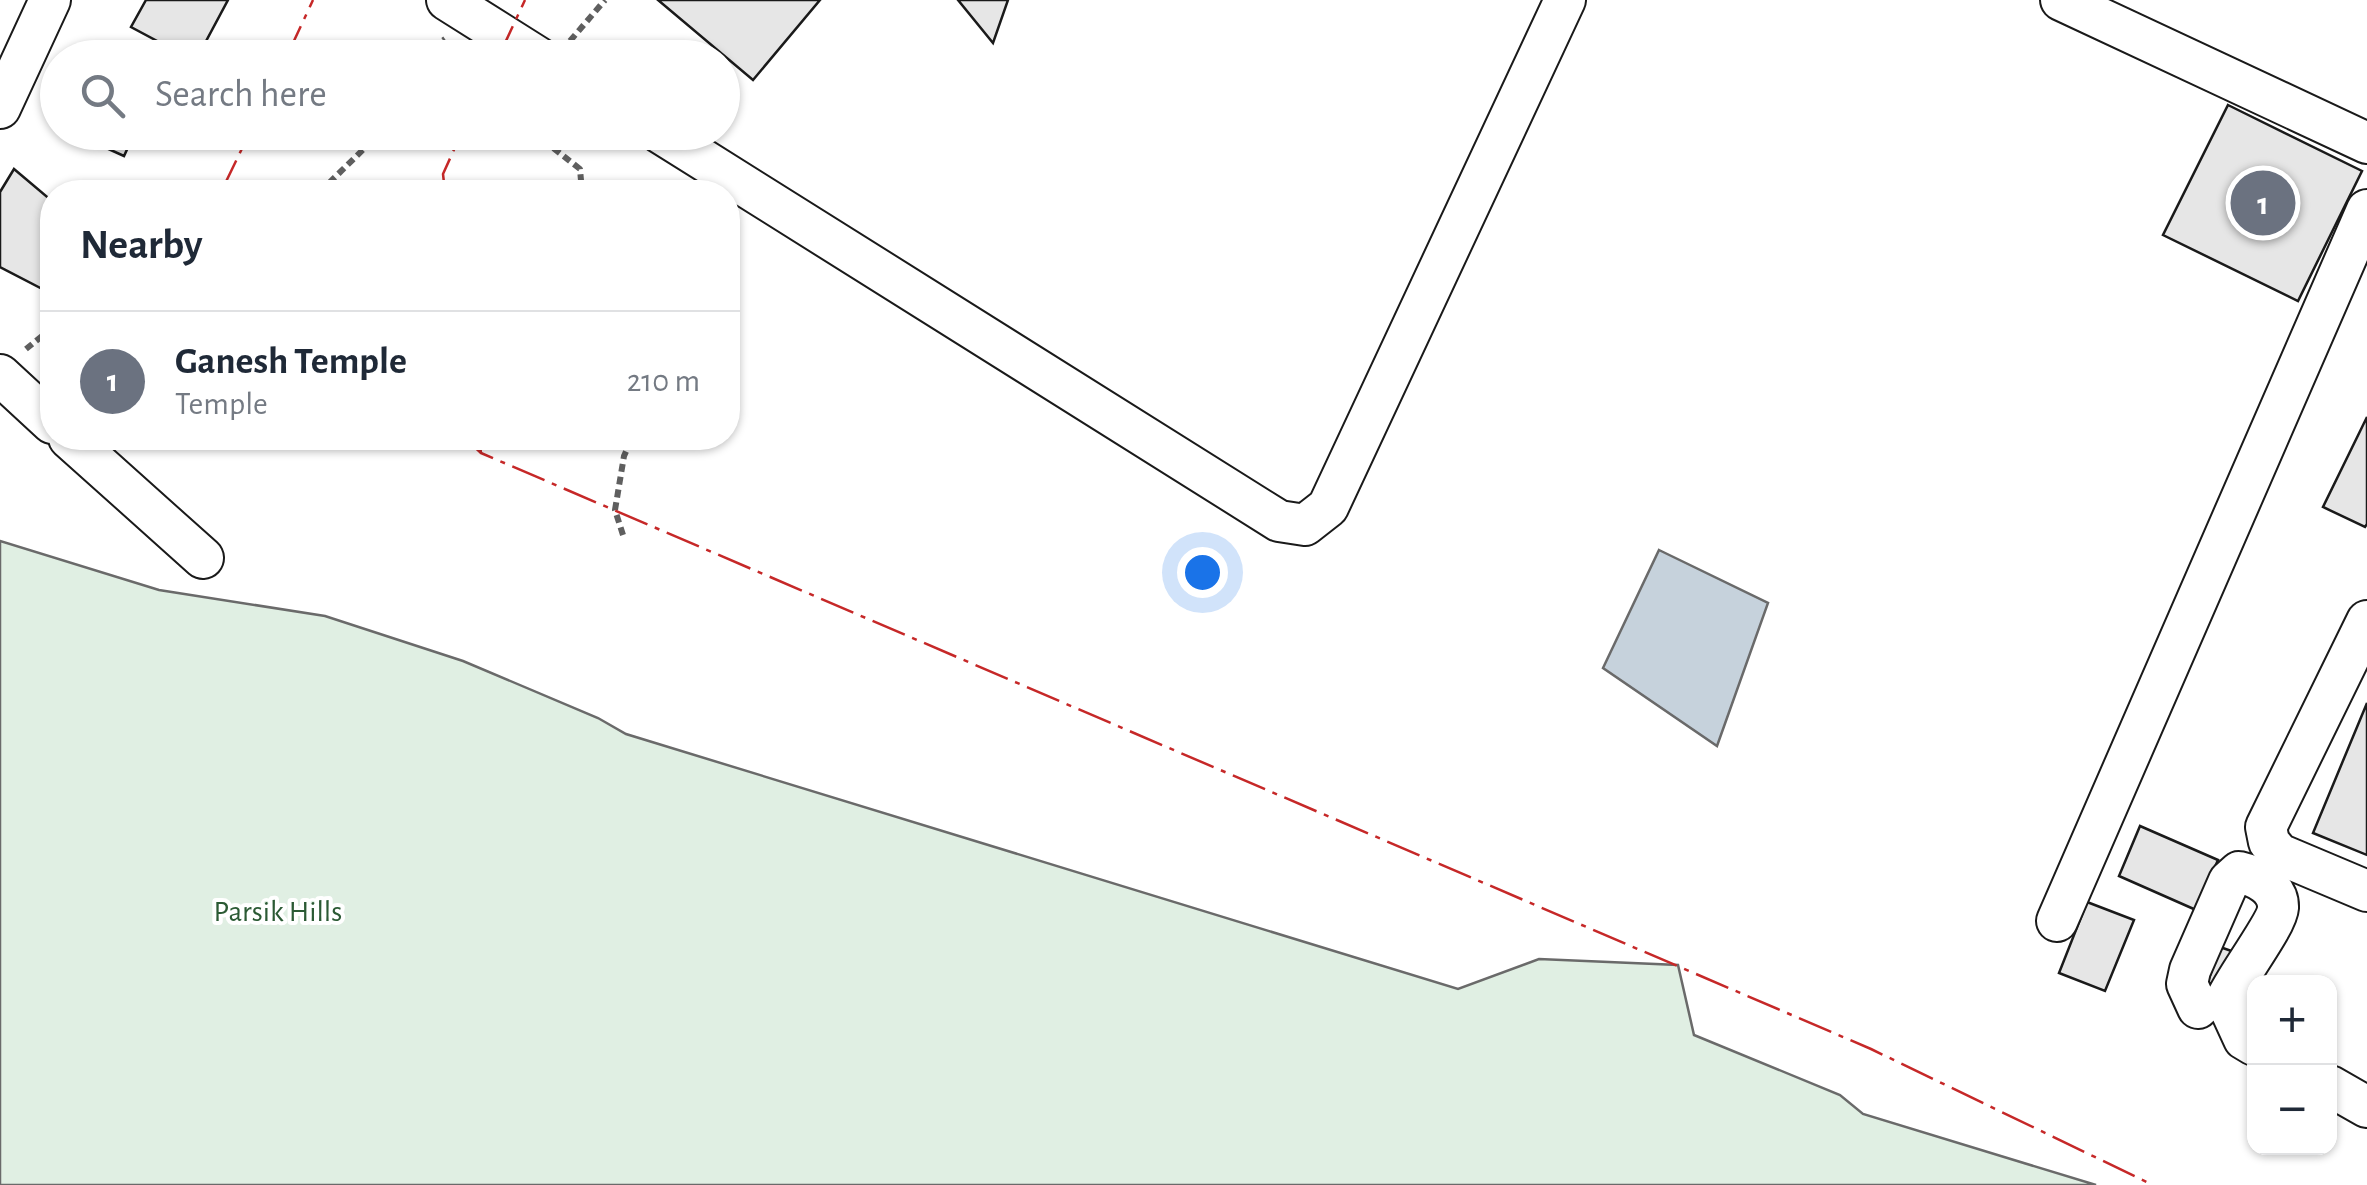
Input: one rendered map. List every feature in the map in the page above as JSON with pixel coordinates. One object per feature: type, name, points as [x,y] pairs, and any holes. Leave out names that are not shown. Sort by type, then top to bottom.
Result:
[{"type":"street","points":[[0,108],[50,0]]},
{"type":"street","points":[[447,0],[533,40]]},
{"type":"street","points":[[740,183],[1279,522],[1305,524],[1328,507],[1565,0]]},
{"type":"street","points":[[2071,2],[2367,143]]},
{"type":"street","points":[[687,150],[734,180]]},
{"type":"street","points":[[2057,921],[2367,210]]},
{"type":"street","points":[[0,375],[40,411]]},
{"type":"street","points":[[82,450],[204,558]]},
{"type":"street","points":[[2367,621],[2266,827],[2269,842],[2279,854],[2367,892]]},
{"type":"street","points":[[2198,1008],[2187,984],[2190,970],[2229,882],[2239,872],[2255,876],[2273,892],[2278,908],[2226,1000],[2247,1042]]},
{"type":"street","points":[[2337,1090],[2367,1107]]},
{"type":"path","points":[[564,40],[605,0]]},
{"type":"path","points":[[332,180],[363,150]]},
{"type":"path","points":[[556,150],[580,169],[581,180]]},
{"type":"path","points":[[623,535],[615,510],[627,450]]},
{"type":"green space","name":"Parsik Hills","points":[[0,541],[159,590],[325,616],[463,661],[598,718],[626,734],[1458,989],[1539,959],[1678,965],[1694,1035],[1840,1095],[1863,1114],[2096,1185],[0,1185]]},
{"type":"shaded area","points":[[1659,550],[1768,603],[1717,746],[1603,668]]},
{"type":"building","points":[[146,0],[228,0],[207,40],[155,40],[131,27]]},
{"type":"building","points":[[658,0],[820,0],[753,80],[740,69],[740,40],[706,40]]},
{"type":"building","points":[[958,0],[1008,0],[993,43]]},
{"type":"building","points":[[2228,105],[2362,171],[2298,301],[2163,235]]},
{"type":"building","points":[[14,169],[40,191],[40,288],[0,267],[0,192]]},
{"type":"building","points":[[2367,417],[2367,524],[2365,527],[2323,507]]},
{"type":"building","points":[[2367,703],[2367,855],[2313,833]]},
{"type":"building","points":[[2140,826],[2218,860],[2196,910],[2119,876]]},
{"type":"building","points":[[2087,902],[2134,920],[2105,991],[2059,973]]},
{"type":"building","points":[[2220,947],[2240,954],[2222,987],[2207,984]]},
{"type":"power","points":[[294,40],[313,0]]},
{"type":"power","points":[[506,40],[525,0]]},
{"type":"power","points":[[227,180],[241,150]]},
{"type":"power","points":[[444,180],[454,150]]},
{"type":"power","points":[[478,450],[1871,1049],[2153,1185]]},
{"type":"place","name":"Ganesh Temple","points":[[2263,203]]}]
